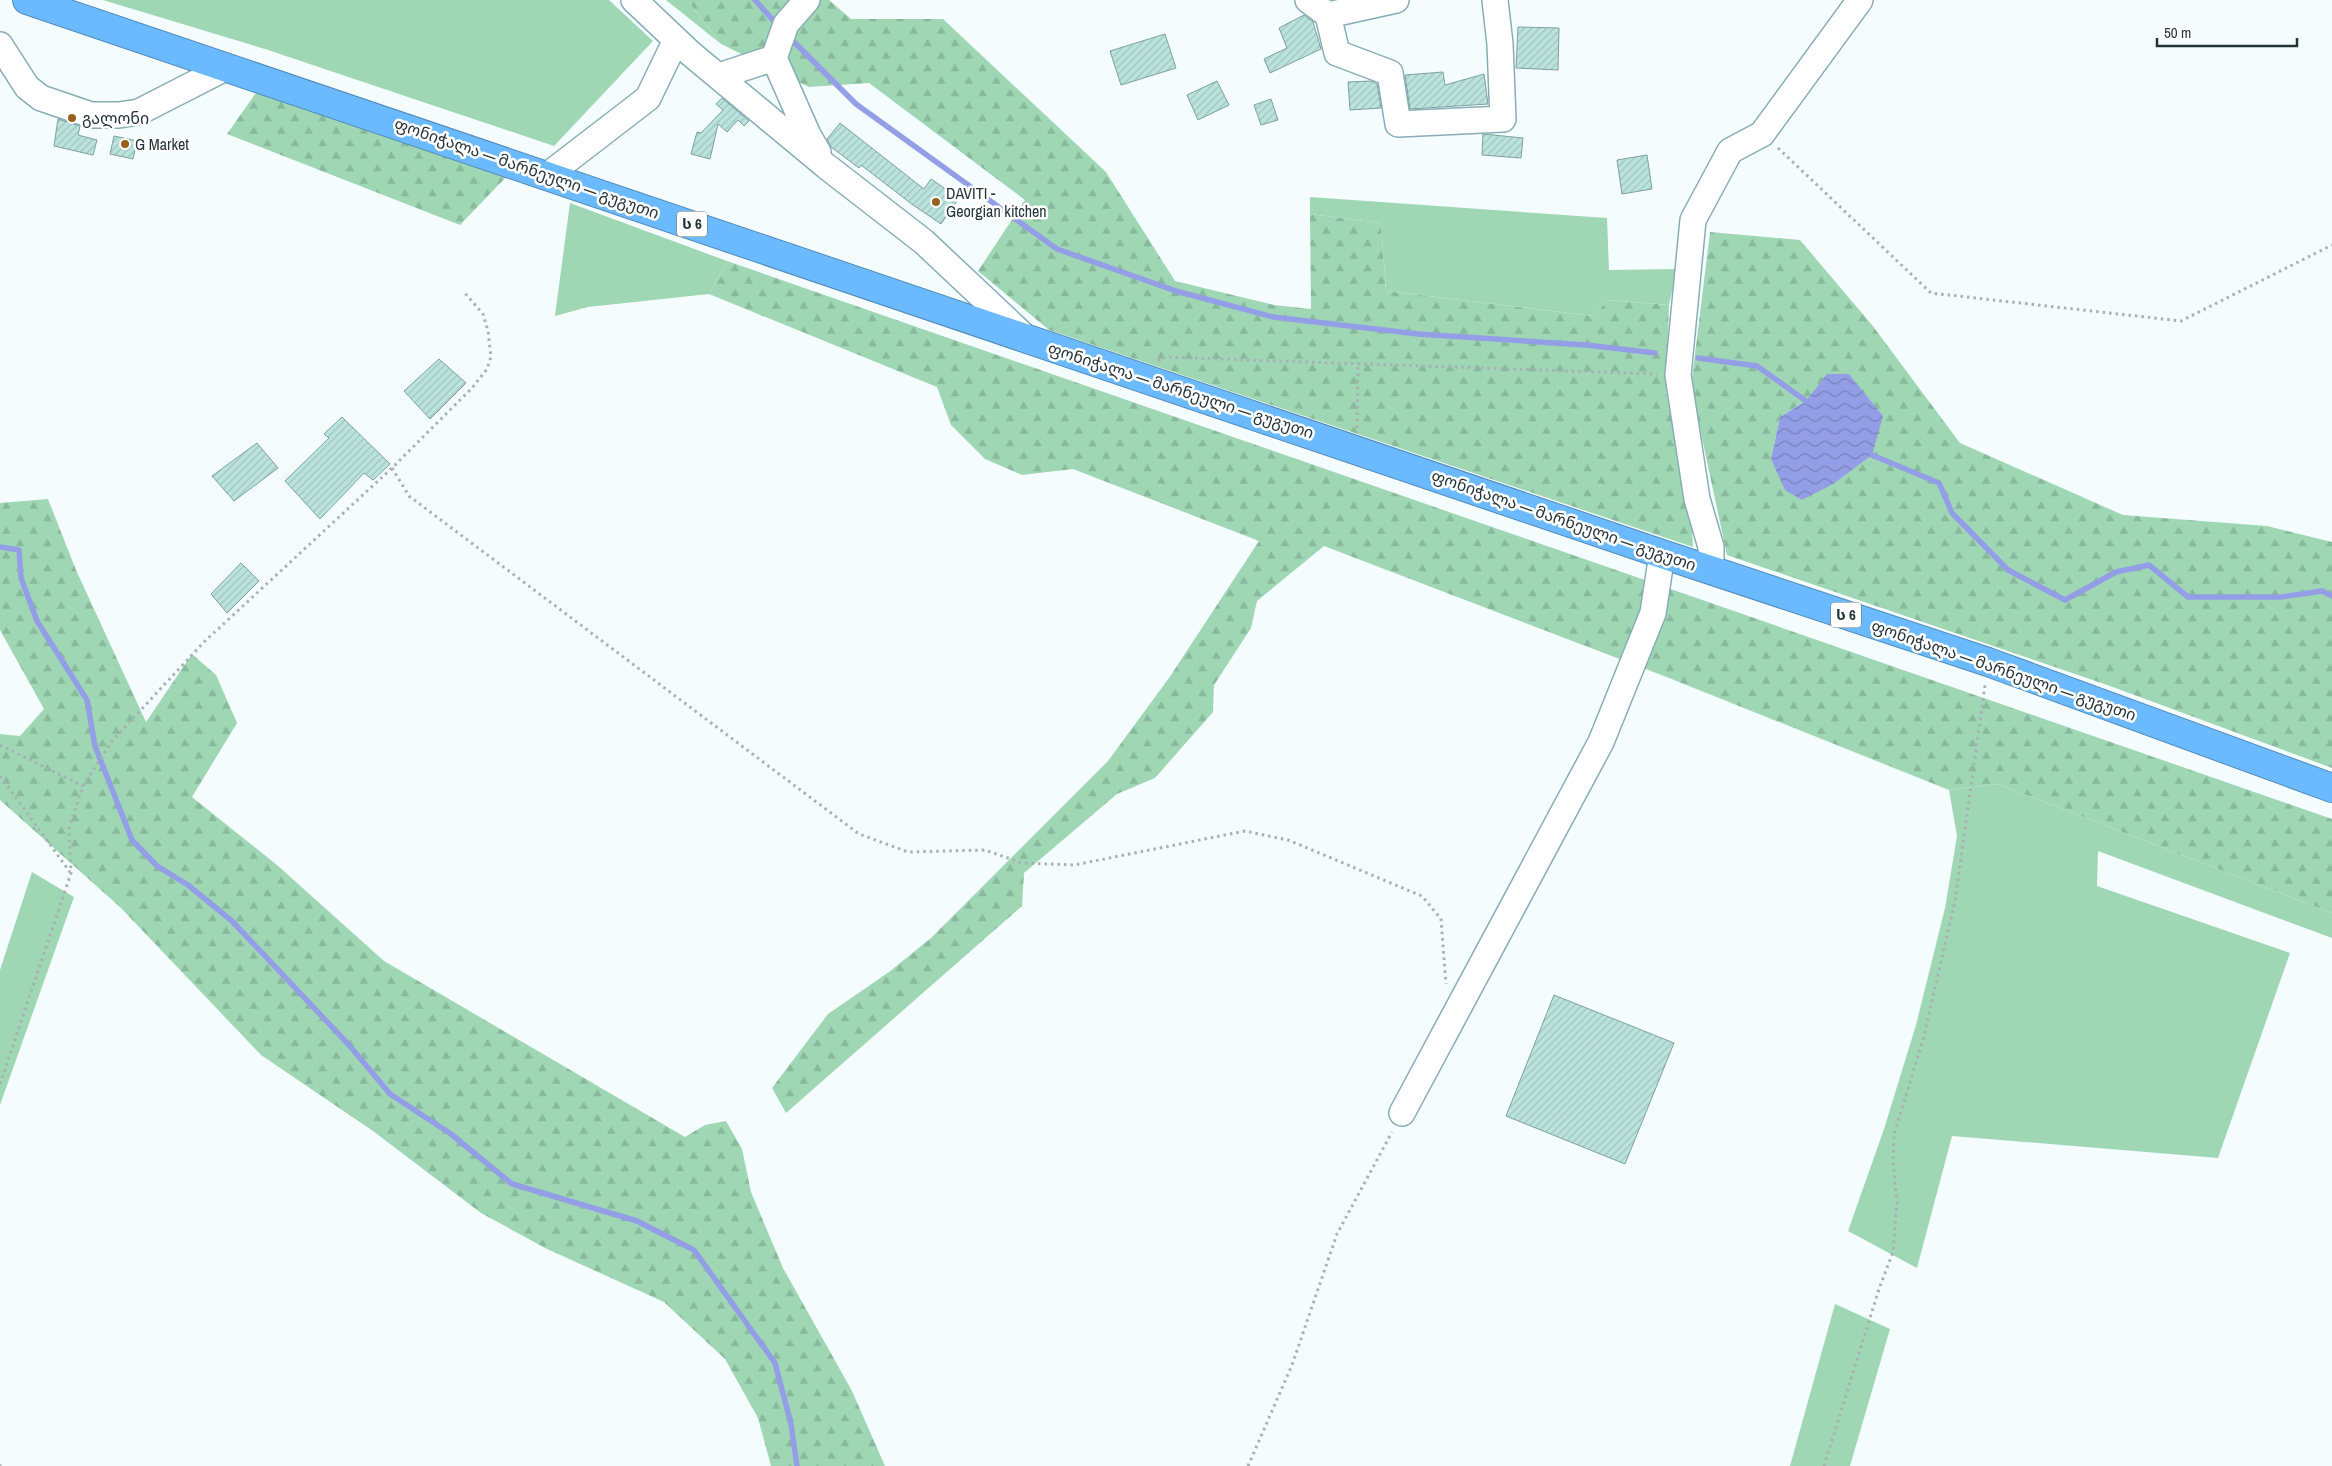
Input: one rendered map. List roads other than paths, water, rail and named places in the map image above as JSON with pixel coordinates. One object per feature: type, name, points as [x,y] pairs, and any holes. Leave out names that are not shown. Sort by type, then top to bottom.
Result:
[{"type":"highway","name":"ფონიჭალა — მარნეული — გუგუთი","points":[[27,0],[1662,554],[1988,662],[2332,788]]},
{"type":"street","points":[[634,0],[676,40],[826,166],[924,242],[1027,339]]},
{"type":"street","points":[[808,0],[786,24],[774,58],[808,135],[826,166]]},
{"type":"street","points":[[1308,0],[1328,15],[1337,53],[1390,73],[1398,124],[1503,119],[1500,44],[1495,0]]},
{"type":"street","points":[[1328,15],[1396,0]]},
{"type":"street","points":[[1711,570],[1711,547],[1697,499],[1678,375],[1694,220],[1730,151],[1762,134],[1860,0]]},
{"type":"street","points":[[548,175],[648,98],[676,40]]},
{"type":"street","points":[[0,45],[27,87],[41,98],[91,115],[119,115],[139,112],[227,67]]},
{"type":"street","points":[[719,76],[774,58]]},
{"type":"street","points":[[1402,1113],[1601,742],[1653,613],[1662,554]]},
{"type":"water","points":[[1827,374],[1849,374],[1883,416],[1872,455],[1833,484],[1802,500],[1785,490],[1771,459],[1780,417],[1806,401]]},
{"type":"waterway","points":[[755,0],[779,27]]},
{"type":"waterway","points":[[789,37],[856,104],[1057,249],[1176,291],[1273,317],[1418,334],[1586,345],[1655,353]]},
{"type":"waterway","points":[[1698,358],[1757,366],[1806,401]]},
{"type":"waterway","points":[[1872,455],[1939,483],[1952,513],[2008,570],[2065,600],[2116,572],[2149,565],[2188,597],[2281,597],[2322,591],[2332,596]]},
{"type":"waterway","points":[[0,547],[19,550],[21,578],[37,621],[87,700],[95,746],[132,840],[157,866],[188,885],[232,921],[349,1045],[390,1094],[451,1134],[512,1184],[637,1221],[694,1250],[775,1363],[791,1424],[797,1466]]},
{"type":"place","name":"გალონი","points":[[72,118]]},
{"type":"place","name":"G Market","points":[[125,144]]},
{"type":"place","name":"DAVITI - Georgian kitchen","points":[[936,202]]}]
